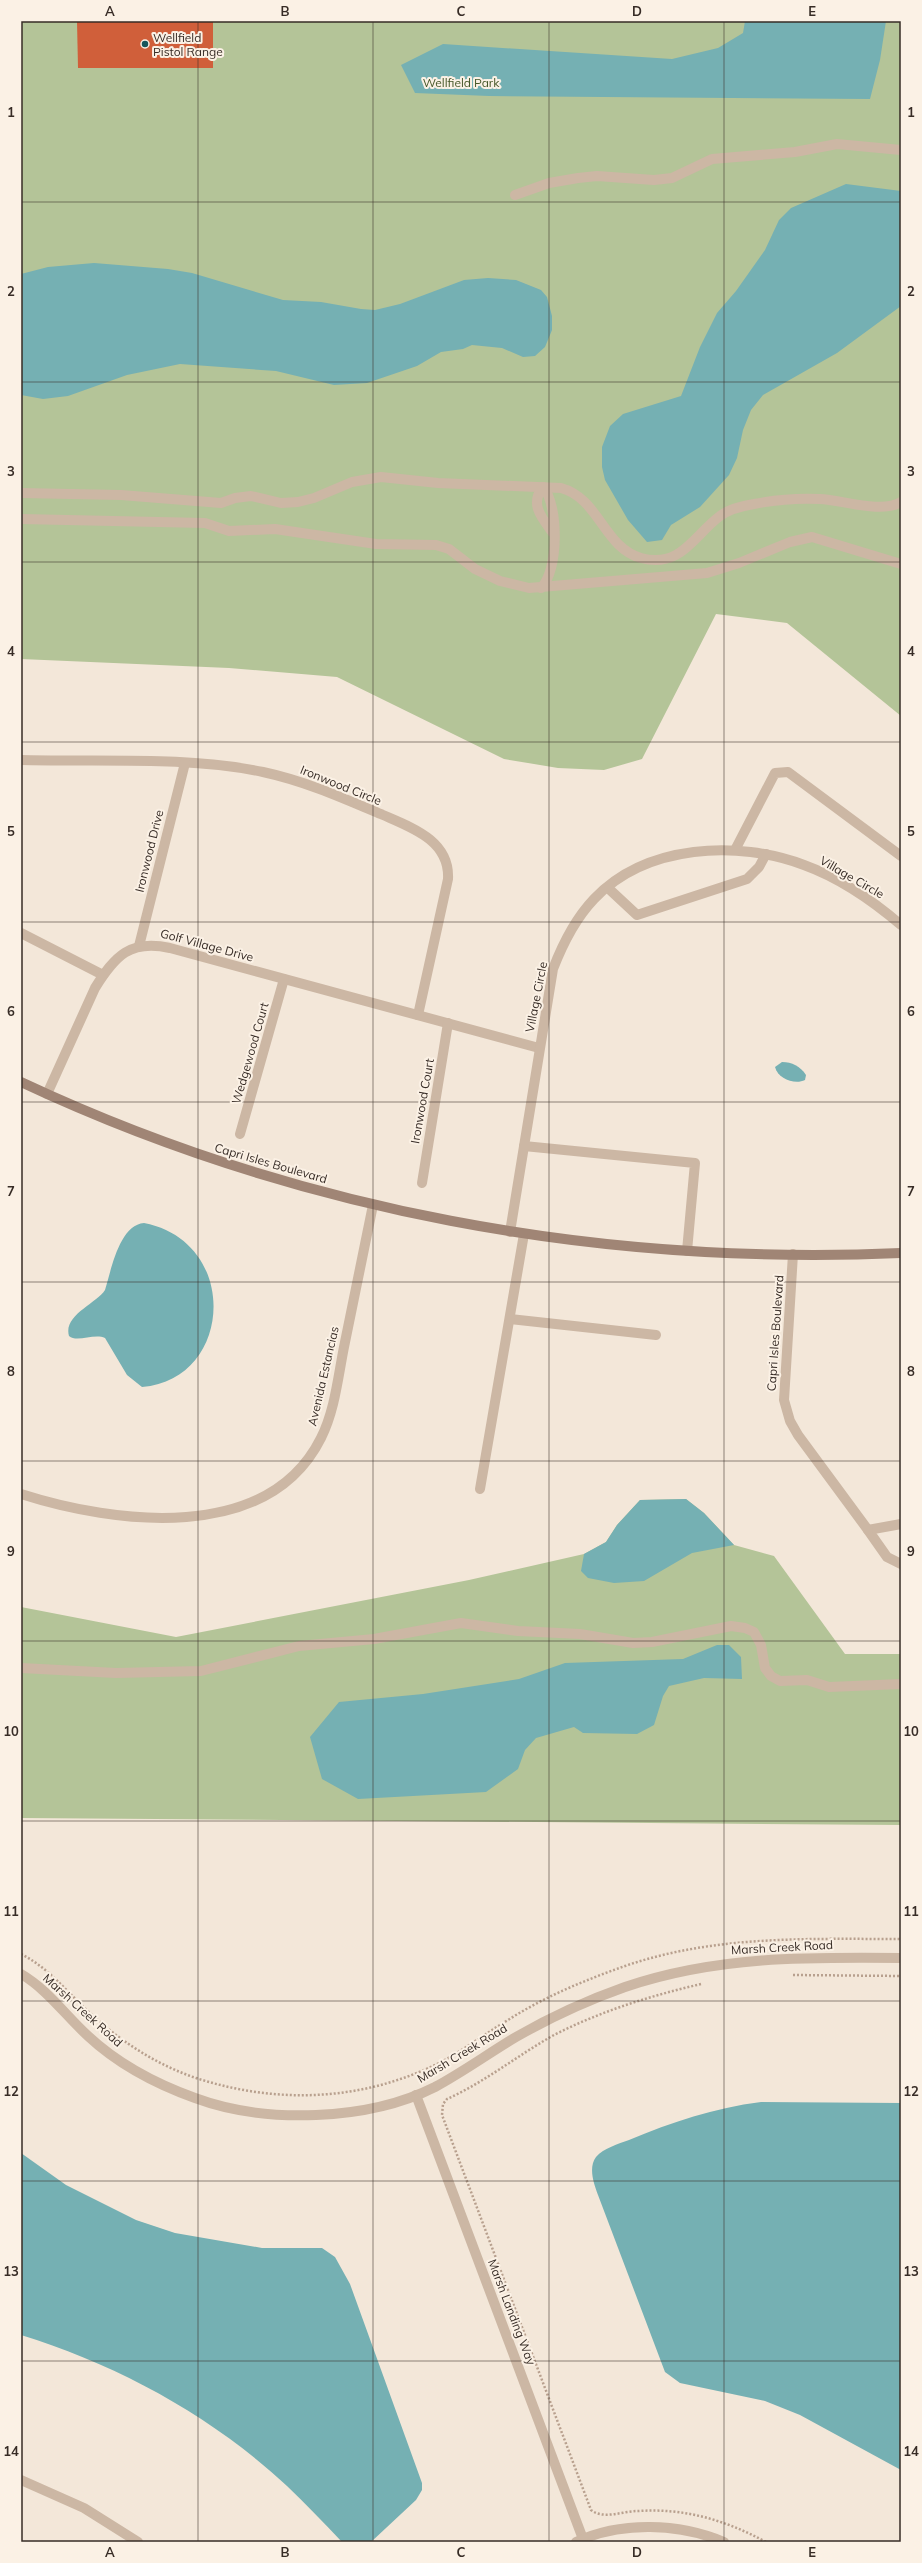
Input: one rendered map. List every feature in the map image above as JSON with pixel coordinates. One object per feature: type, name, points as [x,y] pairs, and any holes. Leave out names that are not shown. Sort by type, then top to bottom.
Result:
[{"type":"street","points":[[515,195],[535,187],[578,178],[597,176],[654,180],[672,178],[712,158],[795,152],[837,144],[901,150]]},
{"type":"street","points":[[21,493],[121,495],[221,503],[235,498],[251,496],[288,503],[314,498],[352,482],[381,477],[438,483],[562,488],[578,494],[621,546],[641,558],[655,560],[665,559],[684,550],[720,516],[742,506],[820,499],[879,506],[901,502]]},
{"type":"street","points":[[540,588],[547,581],[554,555],[553,505],[543,487]]},
{"type":"street","points":[[543,487],[537,496],[536,508],[553,532]]},
{"type":"street","points":[[21,519],[205,523],[229,531],[275,530],[376,544],[429,543],[449,549],[475,569],[500,581],[528,588],[708,573],[740,563],[790,542],[812,537],[901,564]]},
{"type":"street","name":"Ironwood Circle","points":[[21,760],[184,763],[247,769],[313,785],[399,822],[439,846],[447,859],[448,879],[418,1015]]},
{"type":"street","name":"Ironwood Drive","points":[[139,946],[184,763]]},
{"type":"street","points":[[736,850],[775,773],[788,772],[901,856]]},
{"type":"street","name":"Village Circle","points":[[510,1232],[549,986],[560,951],[581,914],[608,888],[636,870],[677,856],[704,851],[736,850],[766,854],[805,865],[832,878],[874,904],[901,925]]},
{"type":"street","points":[[608,888],[637,915],[747,879],[759,867],[766,854]]},
{"type":"street","points":[[21,933],[103,975]]},
{"type":"street","name":"Golf Village Drive","points":[[48,1094],[95,988],[103,975],[117,958],[139,946],[147,944],[170,948],[418,1015]]},
{"type":"street","name":"Wedgewood Court","points":[[240,1134],[284,979]]},
{"type":"street","points":[[418,1015],[539,1048]]},
{"type":"street","name":"Ironwood Court","points":[[422,1183],[448,1023]]},
{"type":"street","name":"Capri Isles Boulevard","points":[[21,1082],[128,1129],[185,1150],[281,1181],[373,1205],[445,1221],[524,1234],[687,1251],[793,1254],[901,1253]]},
{"type":"street","points":[[524,1146],[695,1163],[687,1251]]},
{"type":"street","name":"Avenida Estancias","points":[[21,1494],[60,1505],[107,1514],[145,1516],[197,1515],[231,1511],[249,1505],[266,1497],[289,1481],[310,1457],[326,1425],[373,1205]]},
{"type":"street","points":[[480,1489],[524,1234]]},
{"type":"street","name":"Capri Isles Boulevard","points":[[793,1254],[784,1387],[790,1421],[798,1435],[887,1557],[901,1564]]},
{"type":"street","points":[[510,1319],[656,1335]]},
{"type":"street","points":[[868,1530],[901,1524]]},
{"type":"street","points":[[21,1668],[116,1673],[201,1671],[299,1646],[374,1639],[461,1623],[518,1631],[580,1634],[633,1644],[652,1642],[731,1626],[745,1628],[754,1632],[761,1645],[765,1668],[771,1676],[780,1681],[807,1680],[829,1687],[901,1684]]},
{"type":"street","name":"Marsh Creek Road","points":[[21,1974],[39,1988],[90,2038],[131,2069],[176,2090],[221,2106],[258,2113],[327,2114],[357,2111],[416,2095],[454,2076],[518,2036],[593,1998],[662,1976],[732,1962],[764,1959],[901,1958]]},
{"type":"street","name":"Marsh Landing Way","points":[[416,2095],[579,2540]]},
{"type":"street","points":[[21,2480],[84,2508],[138,2542]]},
{"type":"street","points":[[579,2540],[617,2531],[659,2528],[694,2532],[724,2542]]},
{"type":"path","points":[[21,1954],[53,1975],[91,2014],[125,2041],[179,2071],[214,2083],[265,2094],[320,2096],[371,2088],[410,2076],[445,2060],[509,2019],[561,1992],[653,1957],[701,1947],[746,1941],[901,1939]]},
{"type":"path","points":[[789,1975],[901,1976]]},
{"type":"path","points":[[708,1983],[636,2000],[586,2020],[554,2036],[447,2099],[443,2104],[442,2114],[591,2510],[600,2515],[651,2510],[695,2514],[725,2522],[766,2542]]},
{"type":"green space","name":"Wellfield Park","points":[[21,21],[901,21],[901,716],[787,623],[716,614],[642,759],[604,770],[558,768],[504,759],[337,677],[229,668],[21,659]]},
{"type":"green space","points":[[686,1499],[704,1513],[734,1545],[774,1556],[845,1654],[901,1654],[901,1825],[21,1818],[21,1607],[176,1637],[469,1580],[584,1554],[606,1542],[617,1525],[640,1500]]},
{"type":"water","points":[[745,21],[886,21],[880,60],[870,99],[489,96],[415,93],[401,65],[443,44],[672,59],[718,48],[743,33]]},
{"type":"water","points":[[846,184],[901,191],[901,306],[837,353],[763,395],[751,410],[743,430],[737,458],[729,475],[700,507],[671,525],[662,540],[647,542],[628,520],[605,480],[602,467],[602,447],[610,426],[623,414],[681,396],[700,347],[717,313],[736,291],[765,250],[779,220],[791,208]]},
{"type":"water","points":[[94,263],[168,269],[192,273],[283,300],[321,302],[375,310],[400,304],[464,280],[488,278],[516,280],[541,290],[547,297],[552,316],[552,330],[545,347],[535,356],[523,357],[502,348],[472,345],[463,349],[441,352],[417,366],[367,383],[334,385],[276,371],[180,364],[127,375],[68,396],[43,399],[21,395],[21,274],[48,267]]},
{"type":"water","points":[[782,1062],[798,1067],[806,1075],[805,1080],[797,1082],[783,1078],[775,1067]]},
{"type":"water","points":[[144,1223],[175,1235],[197,1256],[210,1281],[214,1310],[208,1337],[194,1361],[172,1379],[142,1387],[127,1375],[105,1338],[96,1337],[76,1339],[69,1336],[68,1329],[75,1316],[105,1290],[113,1261],[122,1240],[135,1226]]},
{"type":"water","points":[[686,1499],[704,1513],[734,1545],[692,1553],[644,1581],[614,1583],[588,1578],[581,1571],[584,1554],[606,1542],[617,1525],[640,1500]]},
{"type":"water","points":[[717,1645],[729,1645],[741,1657],[742,1679],[704,1678],[669,1686],[663,1696],[654,1725],[637,1734],[583,1733],[574,1727],[536,1738],[525,1750],[518,1769],[486,1792],[358,1799],[322,1779],[310,1737],[339,1702],[423,1694],[519,1679],[565,1663],[683,1659]]},
{"type":"water","points":[[761,2102],[901,2103],[901,2470],[800,2415],[765,2401],[680,2383],[665,2372],[596,2191],[592,2176],[592,2166],[596,2157],[607,2149],[661,2127],[694,2116]]},
{"type":"water","points":[[21,2153],[66,2185],[136,2220],[175,2233],[262,2248],[322,2248],[335,2257],[350,2284],[422,2483],[422,2490],[416,2500],[371,2542],[342,2542],[287,2486],[227,2437],[195,2415],[128,2378],[93,2361],[21,2335]]},
{"type":"building","name":"Wellfield Pistol Range","points":[[77,21],[213,21],[213,68],[78,68]]},
{"type":"place","name":"Wellfield Pistol Range","points":[[145,44]]}]
